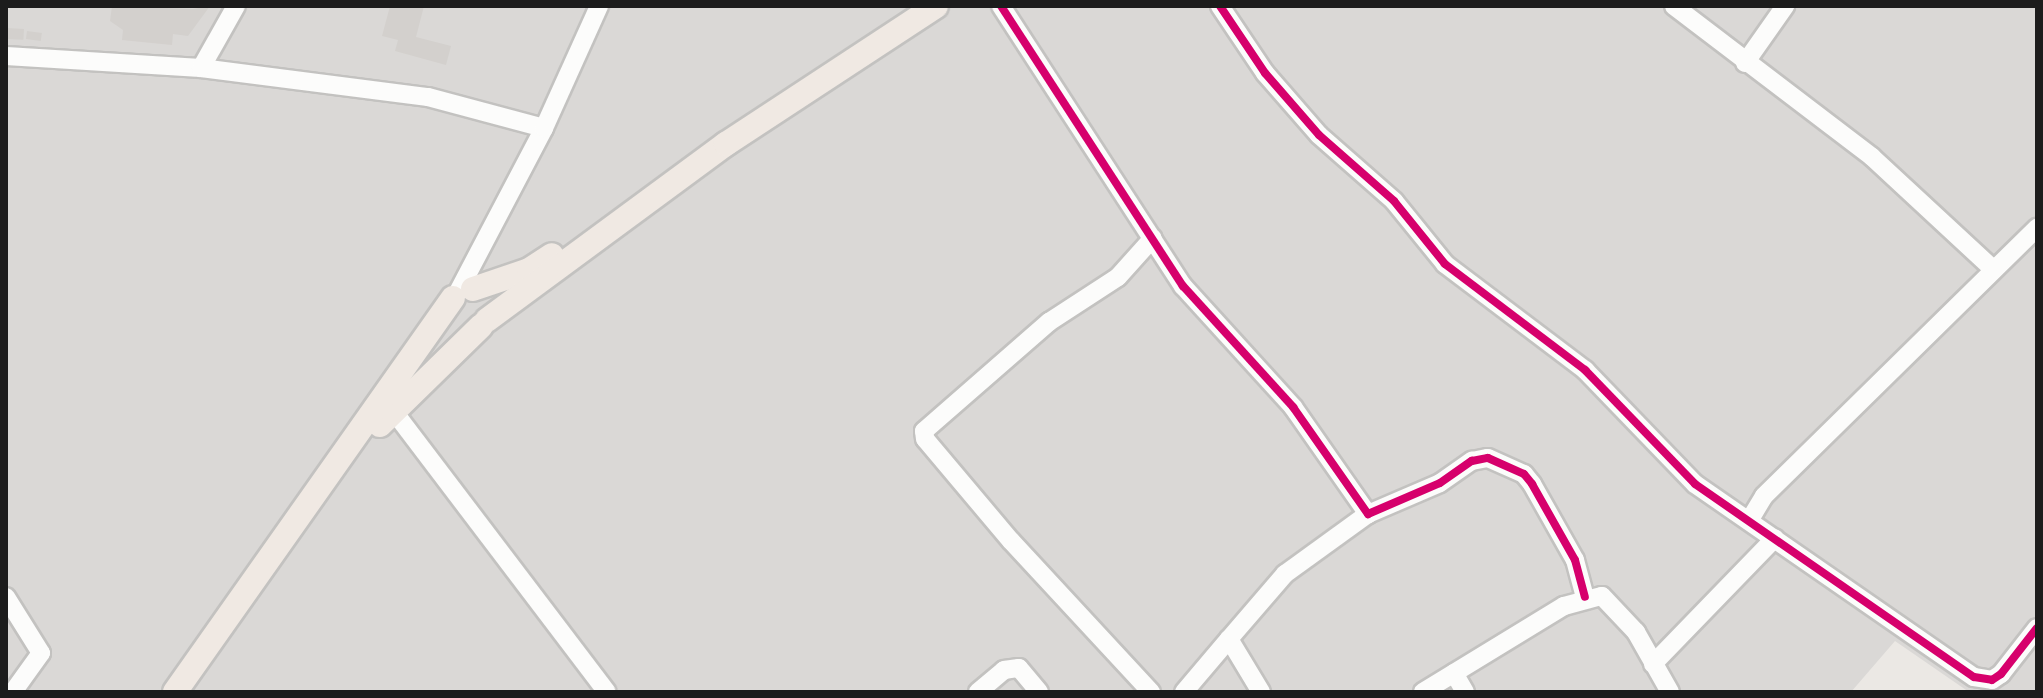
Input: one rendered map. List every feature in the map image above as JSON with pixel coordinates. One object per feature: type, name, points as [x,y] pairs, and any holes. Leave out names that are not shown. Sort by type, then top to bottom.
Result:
[{"type":"main road","points":[[175,692],[475,302],[569,244],[717,131],[908,6]]},
{"type":"main road","points":[[192,692],[392,409],[475,302],[726,144],[936,6]]},
{"type":"street","points":[[201,68],[236,6]]},
{"type":"street","points":[[475,302],[479,249],[544,128],[599,6]]},
{"type":"street","points":[[1001,6],[1183,286],[1293,407],[1368,514]]},
{"type":"street","points":[[1220,6],[1265,73],[1319,135],[1394,201],[1445,264],[1585,370],[1695,484],[1974,677],[1992,680],[2001,674],[2037,628]]},
{"type":"street","points":[[1674,6],[1872,157],[1993,269]]},
{"type":"street","points":[[1745,63],[1785,6]]},
{"type":"street","points":[[6,56],[201,68],[428,97],[544,128]]},
{"type":"street","points":[[1749,521],[1764,496],[2037,228]]},
{"type":"street","points":[[1151,692],[1011,541],[925,439],[924,431],[1049,322],[1118,277],[1153,238]]},
{"type":"street","points":[[475,302],[479,249]]},
{"type":"street","points":[[392,409],[607,692]]},
{"type":"street","points":[[1184,692],[1285,574],[1368,514],[1440,483],[1472,461],[1488,458],[1524,474],[1575,560],[1585,597]]},
{"type":"street","points":[[1653,664],[1775,538]]},
{"type":"street","points":[[1423,692],[1585,597],[1602,596],[1619,609],[1670,692]]},
{"type":"street","points":[[6,597],[41,653],[13,692]]},
{"type":"street","points":[[1229,639],[1261,692]]},
{"type":"street","points":[[978,692],[1004,670],[1019,668],[1039,692]]},
{"type":"street","points":[[1454,673],[1465,692]]},
{"type":"shaded area","points":[[6,6],[2037,6],[2037,692],[1969,692],[1895,641],[1851,692],[6,692]]},
{"type":"building","points":[[112,6],[193,9],[210,6],[188,36],[173,34],[172,45],[122,40],[123,30],[110,21]]},
{"type":"building","points":[[390,6],[424,6],[416,37],[451,46],[446,65],[395,51],[398,40],[382,36]]},
{"type":"building","points":[[7,28],[24,29],[23,40],[6,39]]},
{"type":"building","points":[[27,31],[42,33],[41,41],[26,39]]},
{"type":"cycle path","points":[[1001,6],[1183,286],[1293,407],[1368,514],[1440,483],[1472,461],[1488,458],[1524,474],[1532,484],[1575,560],[1585,597]]},
{"type":"cycle path","points":[[1220,6],[1265,73],[1319,135],[1394,201],[1445,264],[1585,370],[1695,484],[1974,677],[1992,680],[2001,674],[2037,628]]}]
